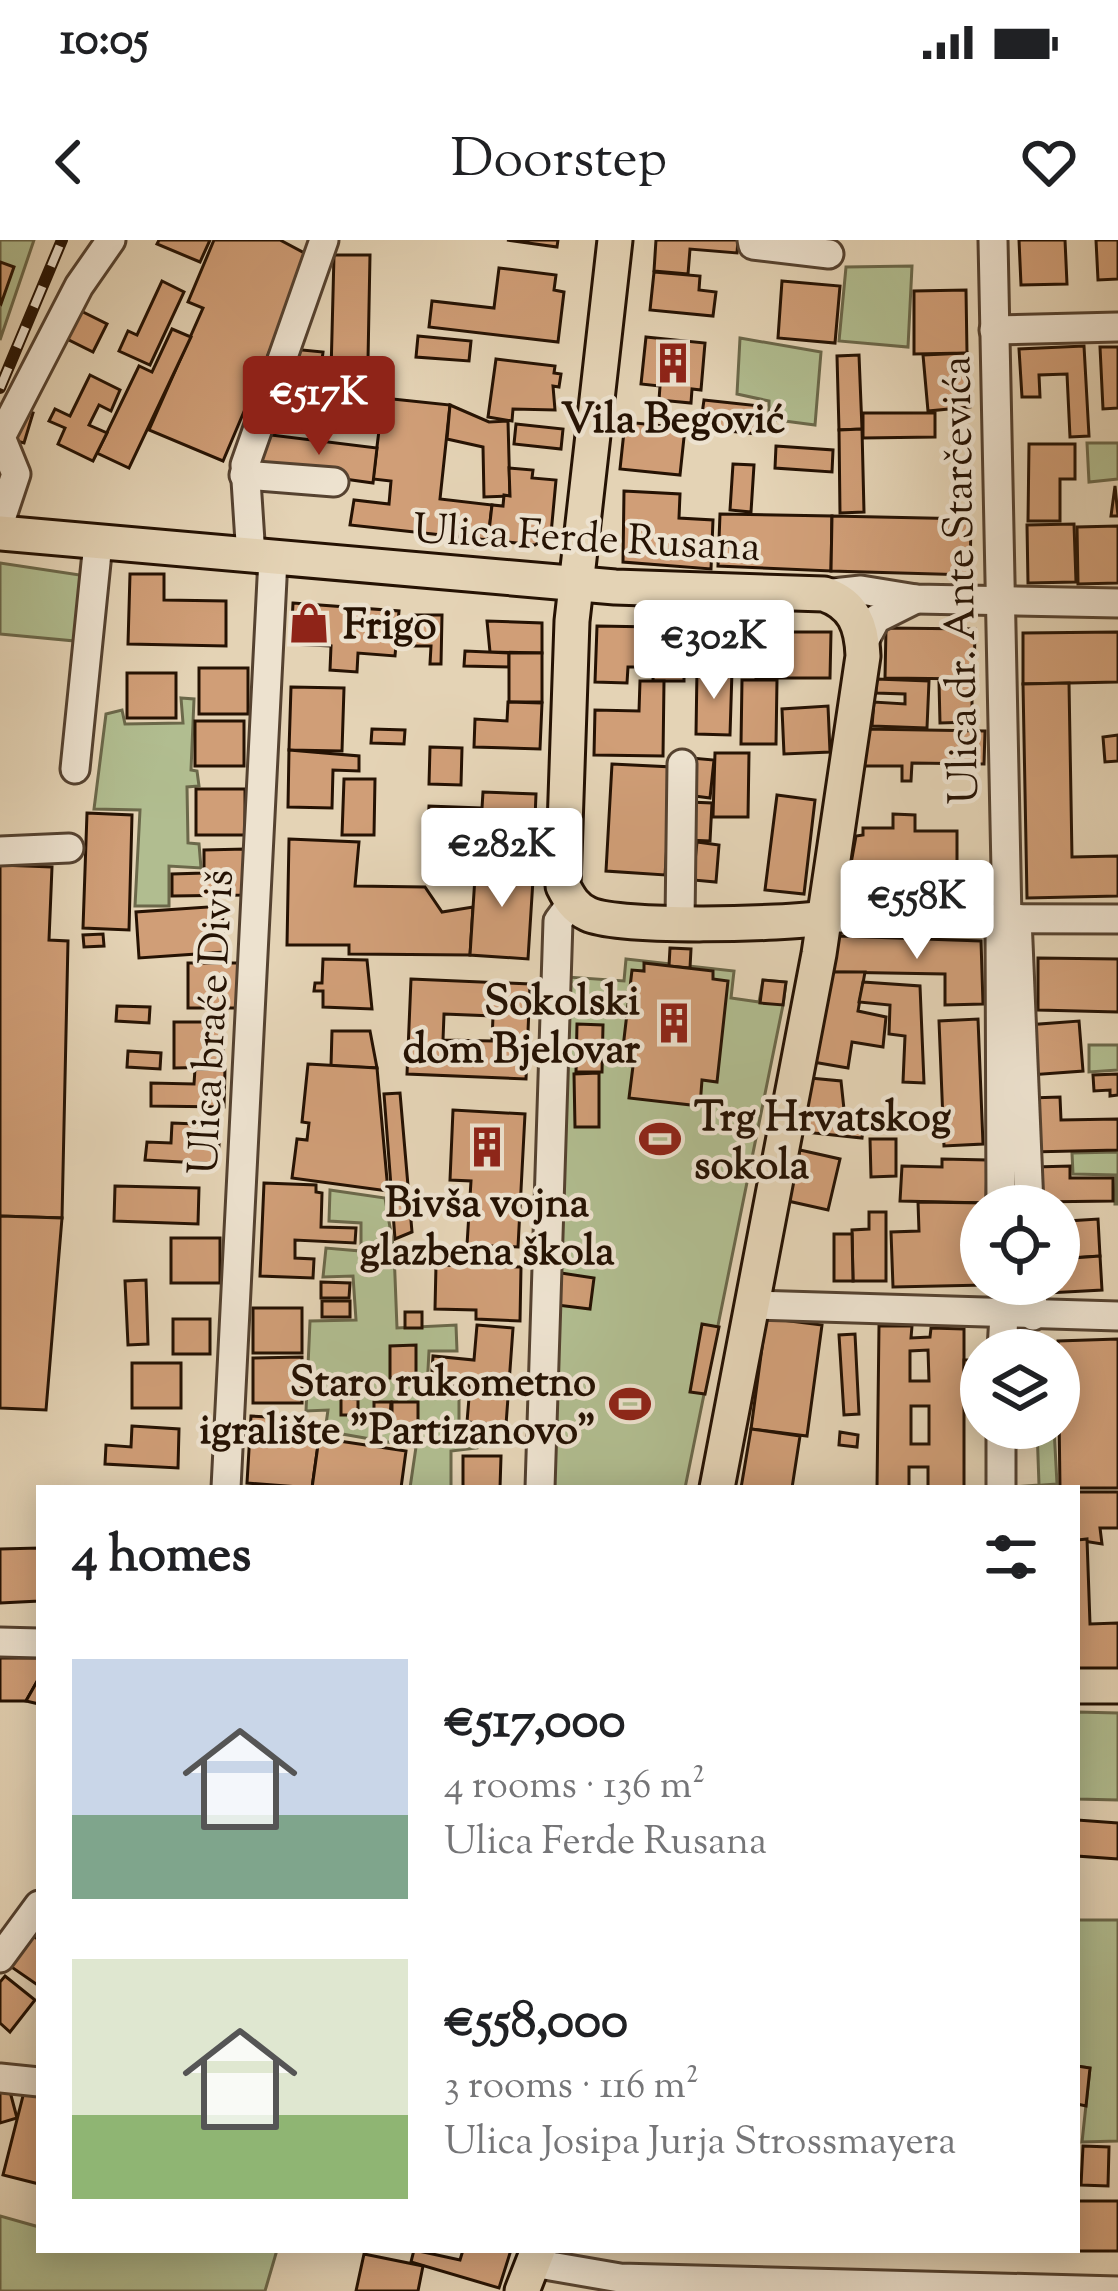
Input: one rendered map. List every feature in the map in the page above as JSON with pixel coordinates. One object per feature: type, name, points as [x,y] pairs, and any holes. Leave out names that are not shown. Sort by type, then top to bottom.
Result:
[{"type":"main road","points":[[615,240],[572,621],[561,874],[572,902],[598,917],[771,923],[824,918]]},
{"type":"main road","name":"Ulica Ferde Rusana","points":[[0,533],[576,584],[824,594]]},
{"type":"main road","points":[[514,579],[551,595],[572,621]]},
{"type":"main road","points":[[718,1485],[824,918],[862,645],[848,607],[824,594]]},
{"type":"main road","points":[[771,923],[793,939],[810,982]]},
{"type":"main road","points":[[1080,1686],[1118,1686]]},
{"type":"street","points":[[0,522],[16,474],[1,437],[79,286],[111,240]]},
{"type":"street","points":[[262,558],[244,475],[324,240]]},
{"type":"street","points":[[752,240],[753,245],[829,254]]},
{"type":"street","name":"Ulica dr. Ante Starčevića","points":[[992,240],[1013,1139],[1024,1185]]},
{"type":"street","points":[[994,330],[1118,327]]},
{"type":"street","points":[[244,475],[334,482]]},
{"type":"street","points":[[75,769],[98,543]]},
{"type":"street","name":"Ulica braće Diviš","points":[[226,1485],[262,558]]},
{"type":"street","name":"Ulica Ferde Rusana","points":[[824,594],[883,591],[916,599],[1118,603]]},
{"type":"street","points":[[862,645],[876,619],[916,599]]},
{"type":"street","points":[[680,920],[682,764]]},
{"type":"street","points":[[0,851],[69,848]]},
{"type":"street","points":[[540,1485],[558,921],[572,902]]},
{"type":"street","points":[[824,918],[1118,919]]},
{"type":"street","points":[[1005,1185],[1013,1139]]},
{"type":"street","points":[[753,1304],[1118,1316]]},
{"type":"street","points":[[1012,1329],[1023,1305]]},
{"type":"street","points":[[1001,1449],[1001,1485]]},
{"type":"street","points":[[0,1642],[36,1643]]},
{"type":"street","points":[[0,1958],[36,1909]]},
{"type":"street","points":[[0,2078],[36,2082]]},
{"type":"street","points":[[531,2268],[620,2278],[800,2286],[1118,2291]]},
{"type":"green space","points":[[0,240],[34,240],[0,340]]},
{"type":"green space","points":[[912,266],[908,347],[839,341],[846,267]]},
{"type":"green space","points":[[740,338],[821,352],[815,425],[769,419],[769,401],[737,394]]},
{"type":"green space","points":[[1087,443],[1118,443],[1118,479],[1089,482]]},
{"type":"green space","points":[[0,563],[93,577],[86,642],[0,634]]},
{"type":"green space","points":[[181,698],[194,699],[191,770],[197,771],[199,786],[187,787],[188,843],[199,844],[201,868],[169,866],[169,906],[135,906],[140,810],[94,809],[106,714],[122,710],[125,724],[183,723]]},
{"type":"green space","name":"Trg Hrvatskog sokola","points":[[626,959],[734,971],[731,998],[759,1002],[763,980],[786,982],[686,1485],[549,1485],[561,1273],[568,977],[624,981]]},
{"type":"green space","points":[[1089,1045],[1118,1045],[1118,1070],[1089,1072]]},
{"type":"green space","points":[[1118,1152],[1115,1204],[1116,1175],[1073,1174],[1072,1153]]},
{"type":"green space","points":[[330,1190],[385,1198],[394,1251],[397,1328],[456,1325],[457,1351],[429,1351],[427,1389],[459,1392],[459,1427],[480,1427],[477,1448],[451,1451],[451,1485],[410,1485],[416,1447],[325,1431],[328,1410],[306,1411],[310,1321],[356,1320],[353,1276],[323,1277],[326,1248],[361,1251],[361,1223],[329,1221]]},
{"type":"green space","points":[[1038,1449],[1055,1449],[1057,1484],[1039,1485]]},
{"type":"green space","points":[[1080,1712],[1118,1713],[1118,1800],[1080,1799]]},
{"type":"green space","points":[[1080,1920],[1118,1920],[1118,2141],[1082,2142],[1090,2068],[1080,2066]]},
{"type":"green space","points":[[0,2216],[36,2226],[36,2253],[276,2253],[265,2291],[0,2291]]},
{"type":"building","points":[[159,240],[210,240],[200,262],[157,244]]},
{"type":"building","points":[[214,240],[280,240],[310,256],[223,461],[149,430],[203,308],[188,302]]},
{"type":"building","points":[[507,240],[558,240],[557,247]]},
{"type":"building","points":[[656,240],[738,240],[737,253],[690,249],[688,274],[654,271]]},
{"type":"building","points":[[1019,240],[1065,240],[1067,284],[1021,285]]},
{"type":"building","points":[[1096,240],[1118,240],[1118,279],[1098,280]]},
{"type":"building","points":[[334,255],[370,255],[367,413],[330,412]]},
{"type":"building","points":[[0,262],[14,267],[1,304],[0,303]]},
{"type":"building","points":[[499,268],[556,275],[554,290],[564,292],[558,342],[429,327],[432,301],[494,308]]},
{"type":"building","points":[[654,272],[700,276],[699,290],[716,292],[713,316],[650,310]]},
{"type":"building","points":[[162,281],[184,292],[150,365],[119,351],[128,331],[137,335]]},
{"type":"building","points":[[782,281],[840,286],[835,343],[778,338]]},
{"type":"building","points":[[966,290],[967,353],[914,354],[914,291]]},
{"type":"building","points":[[75,308],[107,324],[93,352],[61,336]]},
{"type":"building","points":[[172,329],[191,337],[129,468],[97,453],[139,366],[152,372]]},
{"type":"building","points":[[418,336],[471,341],[469,361],[416,357]]},
{"type":"building","name":"Vila Begović","points":[[646,337],[705,343],[701,390],[692,389],[691,403],[659,400],[660,386],[641,384]]},
{"type":"building","points":[[1084,346],[1089,436],[1070,437],[1067,374],[1039,375],[1040,397],[1022,397],[1019,349]]},
{"type":"building","points":[[1100,347],[1118,347],[1118,408],[1103,409]]},
{"type":"building","points":[[292,349],[323,352],[316,410],[285,407]]},
{"type":"building","points":[[967,353],[970,407],[928,411],[923,355]]},
{"type":"building","points":[[859,355],[862,429],[839,430],[837,356]]},
{"type":"building","points":[[496,359],[555,366],[554,373],[561,374],[559,387],[553,386],[555,410],[513,409],[512,421],[488,417]]},
{"type":"building","points":[[90,375],[120,390],[111,411],[99,405],[89,425],[107,433],[93,461],[58,444],[65,428],[49,421],[55,409],[70,416]]},
{"type":"building","points":[[383,398],[450,405],[440,499],[492,505],[488,540],[350,525],[354,500],[389,504],[391,481],[373,479]]},
{"type":"building","points":[[704,400],[760,406],[757,434],[700,428]]},
{"type":"building","points":[[450,405],[489,422],[508,421],[510,496],[484,497],[483,447],[447,439]]},
{"type":"building","points":[[19,409],[33,413],[24,443],[9,439]]},
{"type":"building","points":[[863,413],[935,413],[935,437],[863,438]]},
{"type":"building","points":[[625,422],[685,428],[680,475],[620,469]]},
{"type":"building","points":[[516,424],[563,429],[561,449],[514,444]]},
{"type":"building","points":[[862,429],[864,512],[840,513],[839,430]]},
{"type":"building","points":[[263,434],[377,448],[373,483],[259,467]]},
{"type":"building","points":[[1029,444],[1075,444],[1075,479],[1060,479],[1060,521],[1028,521]]},
{"type":"building","points":[[776,446],[833,450],[832,472],[775,468]]},
{"type":"building","points":[[733,464],[754,465],[751,512],[730,510]]},
{"type":"building","points":[[509,468],[533,470],[532,478],[556,480],[551,534],[535,545],[488,540],[492,505],[503,506],[504,495],[510,496]]},
{"type":"building","points":[[1115,486],[1118,516],[1111,516]]},
{"type":"building","points":[[624,491],[680,494],[679,518],[713,520],[711,569],[623,562]]},
{"type":"building","points":[[720,514],[832,516],[831,571],[718,566]]},
{"type":"building","points":[[832,516],[971,519],[970,575],[831,571]]},
{"type":"building","points":[[1074,524],[1076,582],[1028,583],[1027,525]]},
{"type":"building","points":[[1118,526],[1118,583],[1078,584],[1077,527]]},
{"type":"building","points":[[130,574],[164,574],[164,600],[226,601],[226,646],[128,644]]},
{"type":"building","points":[[293,603],[399,611],[395,656],[358,653],[357,672],[330,670],[331,646],[291,644]]},
{"type":"building","points":[[415,615],[442,615],[441,664],[430,664],[431,646],[414,646]]},
{"type":"building","points":[[487,621],[542,623],[542,653],[490,652]]},
{"type":"building","points":[[597,626],[654,627],[653,667],[628,667],[627,683],[595,682]]},
{"type":"building","points":[[654,627],[728,628],[727,658],[684,657],[684,681],[653,681]]},
{"type":"building","points":[[886,628],[975,629],[974,679],[885,678]]},
{"type":"building","points":[[756,632],[831,632],[830,678],[756,678]]},
{"type":"building","points":[[1118,632],[1118,682],[1023,684],[1023,633]]},
{"type":"building","points":[[465,651],[509,653],[509,667],[464,666]]},
{"type":"building","points":[[509,653],[542,653],[542,702],[509,702]]},
{"type":"building","points":[[199,668],[248,668],[248,714],[199,714]]},
{"type":"building","points":[[697,670],[732,671],[730,735],[696,734]]},
{"type":"building","points":[[127,673],[176,673],[176,718],[127,718]]},
{"type":"building","points":[[876,679],[929,681],[927,728],[872,726],[874,702],[905,704],[905,694],[876,693]]},
{"type":"building","points":[[742,680],[777,680],[776,744],[741,744]]},
{"type":"building","points":[[640,681],[664,681],[663,756],[594,755],[595,710],[639,711]]},
{"type":"building","points":[[972,681],[972,722],[940,723],[939,682]]},
{"type":"building","points":[[1069,683],[1072,857],[1118,856],[1118,896],[1027,898],[1023,684]]},
{"type":"building","points":[[291,687],[344,688],[342,751],[289,750]]},
{"type":"building","points":[[508,702],[542,703],[540,749],[474,747],[475,719],[507,721]]},
{"type":"building","points":[[828,706],[830,752],[784,754],[782,709]]},
{"type":"building","points":[[195,721],[244,721],[244,766],[195,766]]},
{"type":"building","points":[[372,729],[405,730],[404,744],[371,743]]},
{"type":"building","points":[[864,729],[985,731],[984,764],[912,763],[911,781],[902,781],[902,766],[864,766]]},
{"type":"building","points":[[1118,735],[1118,761],[1105,762],[1103,737]]},
{"type":"building","points":[[430,747],[462,748],[461,785],[429,784]]},
{"type":"building","points":[[289,750],[359,756],[359,771],[333,770],[332,808],[288,807]]},
{"type":"building","points":[[715,753],[749,753],[748,817],[713,817]]},
{"type":"building","points":[[691,758],[714,760],[710,798],[687,795]]},
{"type":"building","points":[[612,764],[672,767],[665,875],[606,871]]},
{"type":"building","points":[[344,779],[375,779],[374,835],[342,835]]},
{"type":"building","points":[[196,789],[245,789],[245,835],[196,835]]},
{"type":"building","points":[[483,792],[536,794],[534,843],[427,838],[429,806],[482,808]]},
{"type":"building","points":[[777,795],[815,800],[804,894],[765,890]]},
{"type":"building","points":[[689,802],[712,803],[710,841],[687,840]]},
{"type":"building","points":[[87,813],[132,815],[129,930],[83,928]]},
{"type":"building","points":[[893,814],[915,815],[915,831],[957,831],[957,890],[870,890],[870,868],[850,869],[856,836],[863,835],[863,828],[893,828]]},
{"type":"building","points":[[289,839],[359,842],[355,886],[425,887],[442,912],[473,907],[470,955],[349,954],[349,945],[287,945]]},
{"type":"building","points":[[697,842],[719,845],[716,882],[693,880]]},
{"type":"building","points":[[245,849],[246,895],[172,896],[172,874],[204,873],[204,850]]},
{"type":"building","points":[[476,861],[534,864],[528,959],[470,955]]},
{"type":"building","points":[[0,865],[52,867],[49,940],[68,941],[62,1218],[0,1216]]},
{"type":"building","points":[[222,906],[225,952],[139,958],[136,912]]},
{"type":"building","points":[[103,934],[104,946],[84,947],[83,935]]},
{"type":"building","points":[[839,936],[981,941],[983,1004],[945,1005],[945,974],[830,972]]},
{"type":"building","points":[[670,948],[691,949],[690,968],[669,966]]},
{"type":"building","points":[[1038,958],[1118,959],[1118,1012],[1038,1010]]},
{"type":"building","points":[[323,959],[367,960],[372,1009],[323,1007],[323,991],[314,991],[315,983],[322,983]]},
{"type":"building","points":[[188,963],[238,963],[237,1008],[188,1008]]},
{"type":"building","name":"Sokolski dom Bjelovar","points":[[644,963],[713,971],[713,979],[728,981],[717,1082],[702,1080],[700,1106],[629,1098],[633,1066],[621,1065],[632,970],[644,971]]},
{"type":"building","points":[[830,972],[865,972],[858,1011],[886,1017],[883,1047],[852,1042],[848,1068],[813,1062]]},
{"type":"building","points":[[411,979],[530,984],[526,1079],[407,1074]],"holes":[[[444,1014],[493,1016],[492,1041],[443,1040]]]},
{"type":"building","points":[[763,980],[786,982],[783,1005],[760,1003]]},
{"type":"building","points":[[863,982],[920,986],[924,1083],[903,1082],[905,1036],[889,1034],[890,1005],[859,1002]]},
{"type":"building","points":[[117,1006],[150,1007],[149,1023],[116,1021]]},
{"type":"building","points":[[978,1019],[983,1144],[944,1146],[939,1021]]},
{"type":"building","points":[[1079,1021],[1083,1071],[1030,1075],[1027,1025]]},
{"type":"building","points":[[174,1022],[223,1022],[223,1067],[174,1068]]},
{"type":"building","points":[[577,1024],[603,1025],[602,1072],[576,1072]]},
{"type":"building","points":[[332,1031],[370,1031],[377,1068],[331,1066]]},
{"type":"building","points":[[128,1051],[161,1053],[160,1069],[127,1067]]},
{"type":"building","points":[[308,1064],[377,1068],[388,1191],[292,1178],[297,1139],[307,1140],[309,1123],[302,1122]]},
{"type":"building","points":[[195,1069],[225,1069],[224,1107],[151,1106],[151,1083],[194,1084]]},
{"type":"building","points":[[599,1073],[599,1127],[575,1127],[574,1074]]},
{"type":"building","points":[[1118,1074],[1118,1095],[1110,1096],[1110,1090],[1094,1091],[1093,1075]]},
{"type":"building","points":[[810,1078],[841,1081],[845,1119],[864,1121],[862,1138],[804,1132]]},
{"type":"building","points":[[400,1093],[412,1232],[395,1239],[384,1094]]},
{"type":"building","points":[[1060,1097],[1061,1120],[1118,1119],[1118,1150],[1031,1152],[1030,1098]]},
{"type":"building","name":"Bivša vojna glazbena škola","points":[[453,1110],[525,1114],[518,1247],[467,1245],[471,1181],[450,1180]]},
{"type":"building","points":[[172,1123],[220,1125],[218,1164],[145,1160],[147,1142],[171,1143]]},
{"type":"building","points":[[870,1139],[896,1139],[896,1176],[871,1177]]},
{"type":"building","points":[[800,1150],[840,1159],[828,1210],[788,1201]]},
{"type":"building","points":[[942,1159],[987,1160],[986,1185],[960,1185],[960,1202],[900,1201],[902,1166],[942,1167]]},
{"type":"building","points":[[1070,1166],[1070,1178],[1113,1178],[1113,1201],[1080,1201],[1080,1185],[1035,1185],[1035,1167]]},
{"type":"building","points":[[264,1183],[316,1185],[316,1192],[322,1193],[321,1227],[356,1228],[355,1243],[295,1240],[295,1258],[314,1259],[313,1278],[260,1276]]},
{"type":"building","points":[[115,1186],[199,1188],[198,1224],[114,1221]]},
{"type":"building","points":[[918,1202],[960,1203],[960,1286],[893,1287],[891,1232],[919,1231]]},
{"type":"building","points":[[869,1212],[886,1212],[886,1281],[853,1281],[852,1230],[869,1229]]},
{"type":"building","points":[[0,1216],[62,1218],[46,1410],[0,1408]]},
{"type":"building","points":[[1098,1219],[1100,1256],[1080,1257],[1080,1220]]},
{"type":"building","points":[[834,1234],[852,1234],[853,1281],[834,1281]]},
{"type":"building","points":[[171,1238],[220,1238],[220,1283],[171,1283]]},
{"type":"building","points":[[1100,1256],[1102,1290],[1080,1291],[1080,1257]]},
{"type":"building","points":[[436,1265],[521,1267],[520,1321],[476,1319],[476,1310],[435,1309]]},
{"type":"building","points":[[561,1273],[594,1278],[590,1309],[557,1305]]},
{"type":"building","points":[[146,1280],[148,1344],[128,1345],[125,1281]]},
{"type":"building","points":[[321,1282],[350,1283],[349,1298],[321,1298]]},
{"type":"building","points":[[322,1301],[350,1301],[350,1317],[322,1317]]},
{"type":"building","points":[[253,1308],[302,1308],[302,1353],[253,1353]]},
{"type":"building","points":[[405,1312],[422,1312],[422,1328],[405,1328]]},
{"type":"building","points":[[766,1318],[822,1325],[807,1436],[751,1429]]},
{"type":"building","points":[[173,1319],[210,1319],[210,1354],[173,1354]]},
{"type":"building","points":[[702,1324],[719,1327],[705,1394],[690,1392]]},
{"type":"building","points":[[477,1325],[513,1328],[506,1425],[467,1422],[470,1386],[431,1384],[433,1356],[474,1360]]},
{"type":"building","points":[[879,1326],[912,1326],[911,1338],[930,1337],[931,1328],[964,1329],[960,1329],[960,1449],[964,1449],[964,1485],[928,1485],[928,1467],[909,1467],[909,1485],[877,1485]],"holes":[[[928,1350],[929,1381],[910,1381],[910,1351]],[[911,1406],[929,1406],[929,1444],[911,1444]]]},
{"type":"building","points":[[855,1334],[859,1414],[844,1415],[839,1335]]},
{"type":"building","points":[[1118,1339],[1118,1488],[1060,1485],[1059,1449],[1080,1449],[1080,1340]]},
{"type":"building","points":[[416,1345],[416,1378],[390,1378],[390,1346]]},
{"type":"building","points":[[302,1357],[302,1403],[253,1403],[253,1358]]},
{"type":"building","points":[[132,1363],[181,1363],[181,1408],[132,1408]]},
{"type":"building","points":[[341,1398],[358,1399],[358,1415],[341,1415]]},
{"type":"building","points":[[374,1402],[391,1402],[390,1418],[374,1418]]},
{"type":"building","points":[[392,1402],[418,1402],[418,1435],[392,1435]]},
{"type":"building","points":[[251,1416],[286,1418],[285,1436],[319,1438],[312,1485],[247,1483]]},
{"type":"building","points":[[132,1426],[179,1429],[178,1468],[105,1464],[106,1445],[131,1447]]},
{"type":"building","points":[[751,1429],[800,1436],[792,1485],[742,1485]]},
{"type":"building","points":[[840,1432],[858,1435],[857,1447],[839,1445]]},
{"type":"building","points":[[319,1438],[406,1451],[401,1485],[312,1485]]},
{"type":"building","points":[[463,1456],[501,1456],[500,1485],[463,1485]]},
{"type":"building","points":[[1080,1492],[1118,1492],[1118,1528],[1100,1528],[1102,1544],[1080,1540]]},
{"type":"building","points":[[1087,1539],[1090,1624],[1118,1623],[1118,1671],[1080,1671],[1080,1540]]},
{"type":"building","points":[[36,1548],[36,1601],[0,1603],[0,1549]]},
{"type":"building","points":[[0,1658],[36,1658],[36,1683],[26,1701],[0,1701]]},
{"type":"building","points":[[36,1683],[36,1703],[26,1701]]},
{"type":"building","points":[[1080,1820],[1118,1823],[1118,1859],[1080,1856]]},
{"type":"building","points":[[32,1935],[36,1938],[36,1984],[10,1966]]},
{"type":"building","points":[[5,1976],[35,2000],[10,2032],[0,2023],[0,1982]]},
{"type":"building","points":[[1080,2066],[1090,2068],[1086,2106],[1080,2105]]},
{"type":"building","points":[[8,2084],[17,2118],[0,2123],[0,2087]]},
{"type":"building","points":[[25,2088],[36,2090],[36,2183],[3,2175]]},
{"type":"building","points":[[1083,2146],[1109,2147],[1108,2186],[1081,2185]]},
{"type":"building","points":[[1080,2201],[1118,2201],[1118,2251],[1080,2251]]},
{"type":"building","points":[[413,2253],[460,2260],[462,2253],[510,2253],[499,2288],[411,2262]]},
{"type":"building","points":[[364,2254],[423,2266],[418,2291],[356,2291]]},
{"type":"railway","points":[[0,388],[62,240]]},
{"type":"place","name":"Vila Begović","points":[[673,363]]},
{"type":"place","name":"Frigo","points":[[309,623]]},
{"type":"place","name":"Sokolski dom Bjelovar","points":[[674,1023]]},
{"type":"place","name":"Trg Hrvatskog sokola","points":[[660,1139]]},
{"type":"place","name":"Bivša vojna glazbena škola","points":[[487,1147]]},
{"type":"place","name":"Staro rukometno igralište \"Partizanovo\"","points":[[630,1404]]}]
